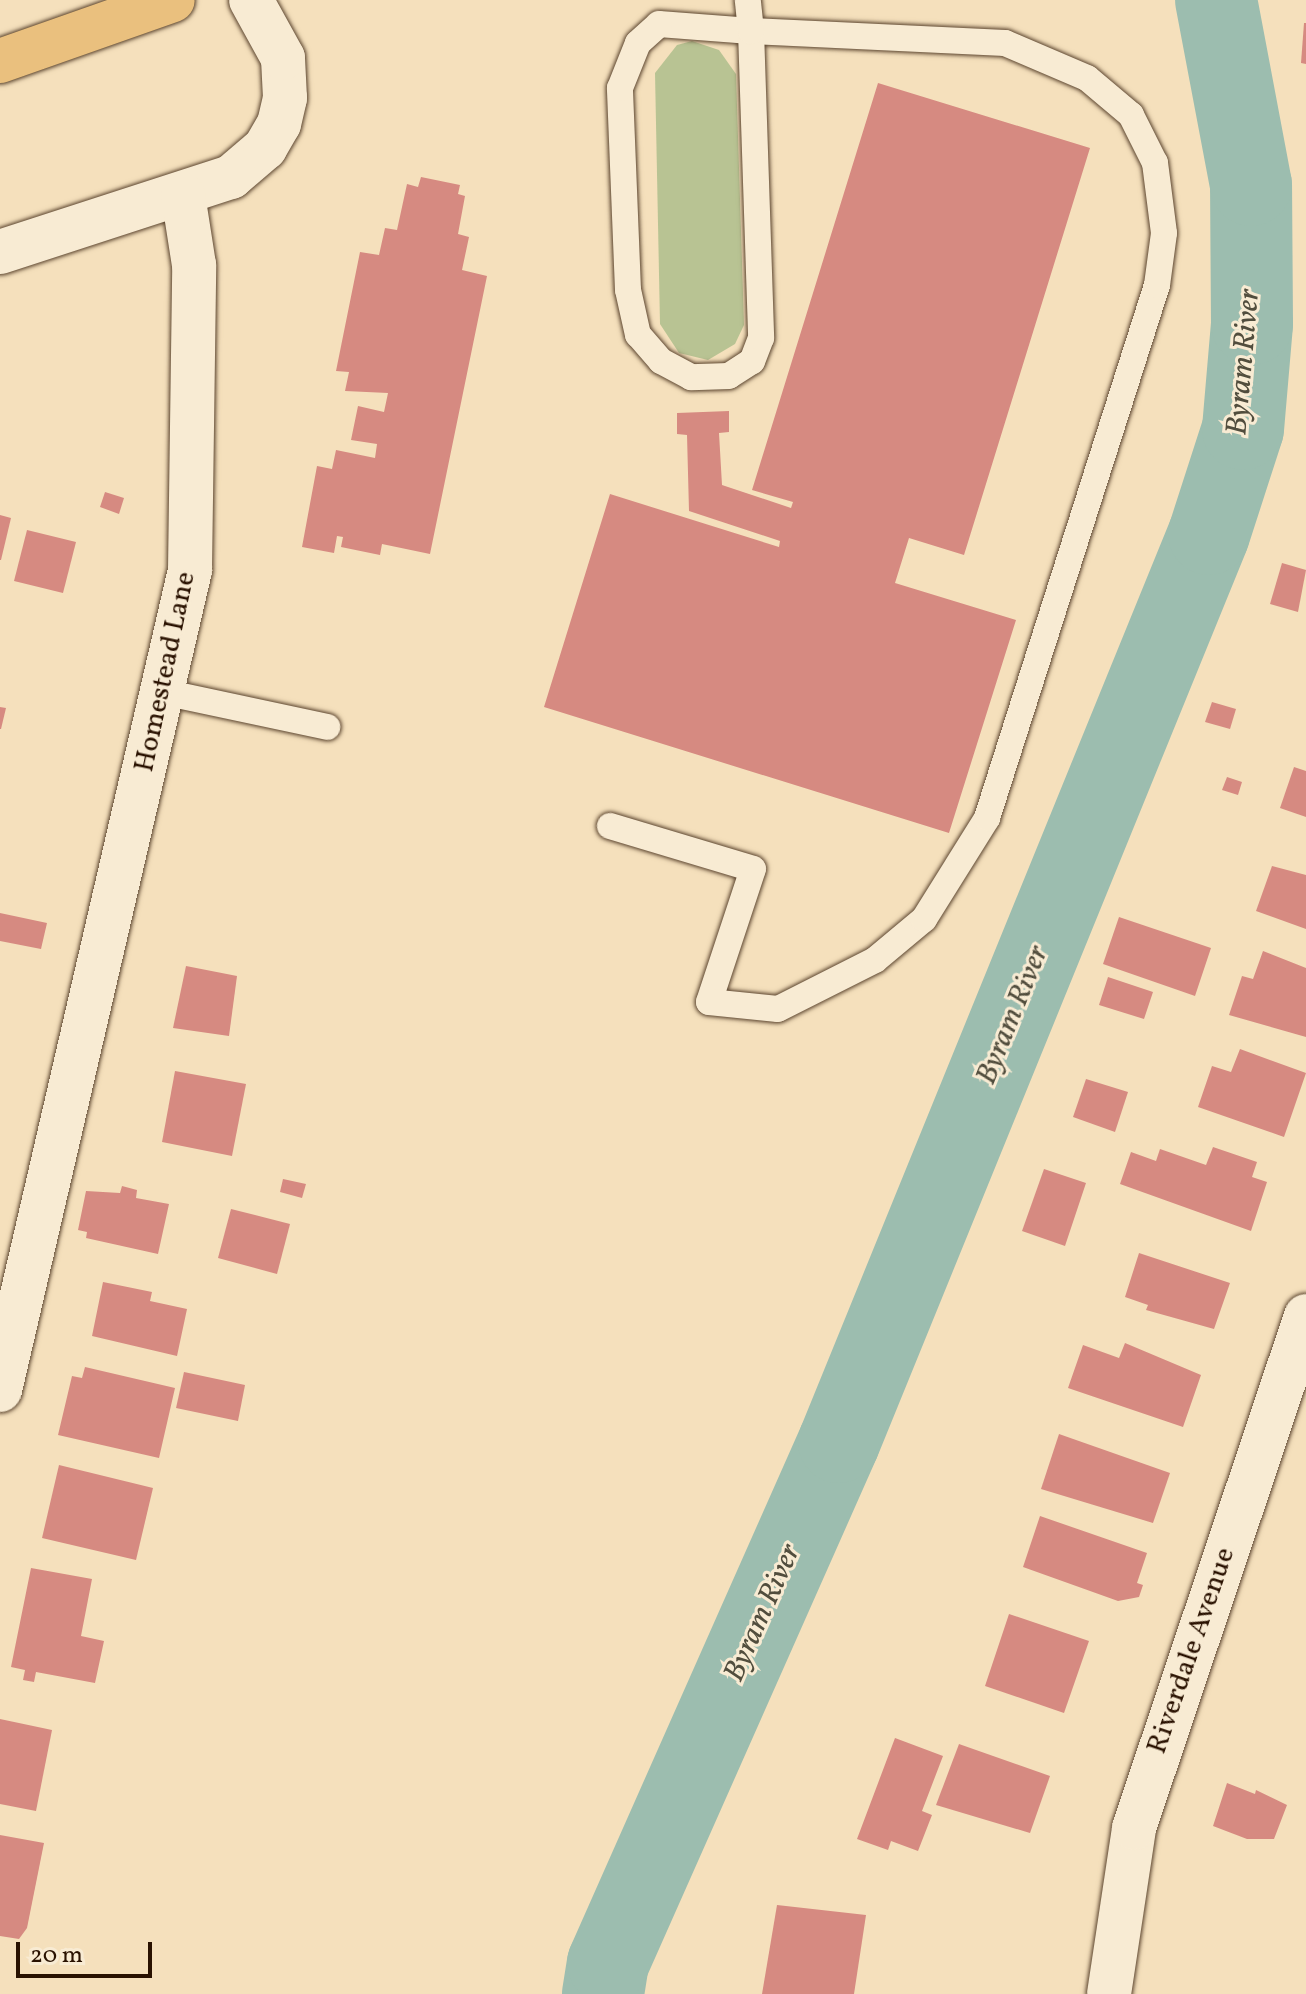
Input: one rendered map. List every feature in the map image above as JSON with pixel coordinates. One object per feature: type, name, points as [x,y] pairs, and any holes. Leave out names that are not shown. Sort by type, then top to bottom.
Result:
[{"type":"main road","points":[[0,61],[173,0]]},
{"type":"street","points":[[0,252],[15,243],[183,195],[231,177],[265,148],[279,124],[285,98],[283,58],[251,0]]},
{"type":"street","name":"Homestead Lane","points":[[0,1390],[190,570],[194,265],[183,195]]},
{"type":"street","name":"Riverdale Avenue","points":[[1109,1994],[1134,1828],[1306,1316]]},
{"type":"lane","points":[[610,826],[753,869],[709,1002],[778,1009],[875,960],[924,919],[987,818],[1157,285],[1164,233],[1155,163],[1131,115],[1087,78],[1005,43],[751,31],[659,24],[638,43],[620,88],[628,290],[638,335],[661,361],[691,377],[729,376],[752,361],[761,338],[751,31],[748,0]]},
{"type":"lane","points":[[163,692],[327,727]]},
{"type":"green space","points":[[692,41],[719,50],[736,74],[744,325],[735,344],[708,360],[679,353],[660,324],[655,73],[677,45]]},
{"type":"building","points":[[1306,23],[1306,64],[1301,63]]},
{"type":"building","points":[[878,83],[1090,148],[964,555],[909,538],[895,583],[1016,620],[949,833],[544,707],[610,494],[779,547],[780,541],[689,511],[687,435],[677,434],[677,413],[729,411],[729,432],[719,433],[722,485],[791,508],[793,502],[752,490]]},
{"type":"building","points":[[421,177],[460,185],[458,194],[465,196],[458,234],[469,237],[462,270],[487,276],[430,554],[382,544],[380,555],[341,547],[343,537],[337,536],[334,553],[302,547],[317,466],[332,469],[336,450],[375,458],[377,444],[351,440],[358,406],[384,412],[388,393],[345,391],[349,372],[336,371],[360,252],[379,255],[385,228],[397,230],[407,184],[418,187]]},
{"type":"building","points":[[105,492],[124,498],[119,514],[100,507]]},
{"type":"building","points":[[0,515],[11,518],[1,560],[0,560]]},
{"type":"building","points":[[27,530],[76,542],[63,593],[14,581]]},
{"type":"building","points":[[1282,563],[1306,570],[1298,612],[1270,604]]},
{"type":"building","points":[[1212,702],[1236,709],[1230,729],[1205,722]]},
{"type":"building","points":[[0,707],[6,708],[1,729],[0,729]]},
{"type":"building","points":[[1294,767],[1306,771],[1306,817],[1280,808]]},
{"type":"building","points":[[1227,777],[1242,782],[1238,795],[1222,790]]},
{"type":"building","points":[[1272,866],[1306,875],[1306,929],[1256,911]]},
{"type":"building","points":[[0,913],[47,923],[41,949],[0,941]]},
{"type":"building","points":[[1119,917],[1211,948],[1195,996],[1103,964]]},
{"type":"building","points":[[1263,951],[1306,968],[1306,1037],[1229,1015],[1242,976],[1253,979]]},
{"type":"building","points":[[186,966],[237,976],[229,1036],[173,1028]]},
{"type":"building","points":[[1108,977],[1153,992],[1144,1019],[1099,1005]]},
{"type":"building","points":[[1240,1049],[1306,1073],[1284,1137],[1198,1107],[1212,1066],[1231,1072]]},
{"type":"building","points":[[175,1071],[246,1084],[232,1156],[162,1142]]},
{"type":"building","points":[[1086,1079],[1128,1092],[1115,1132],[1073,1117]]},
{"type":"building","points":[[1213,1147],[1257,1162],[1252,1177],[1267,1182],[1251,1231],[1120,1184],[1131,1152],[1156,1161],[1160,1149],[1206,1165]]},
{"type":"building","points":[[1044,1169],[1086,1183],[1065,1246],[1022,1231]]},
{"type":"building","points":[[283,1179],[306,1184],[302,1198],[280,1192]]},
{"type":"building","points":[[122,1186],[137,1190],[136,1198],[169,1204],[158,1254],[86,1238],[87,1232],[78,1230],[86,1191],[120,1193]]},
{"type":"building","points":[[231,1209],[290,1224],[277,1274],[218,1258]]},
{"type":"building","points":[[1139,1253],[1230,1283],[1214,1329],[1146,1310],[1148,1305],[1125,1297]]},
{"type":"building","points":[[103,1282],[152,1292],[150,1301],[187,1309],[177,1356],[92,1336]]},
{"type":"building","points":[[1125,1343],[1201,1375],[1183,1427],[1068,1388],[1083,1345],[1119,1358]]},
{"type":"building","points":[[85,1367],[175,1388],[159,1458],[58,1435],[72,1376],[82,1378]]},
{"type":"building","points":[[184,1372],[245,1385],[238,1421],[176,1408]]},
{"type":"building","points":[[1059,1434],[1170,1473],[1153,1523],[1041,1489]]},
{"type":"building","points":[[59,1465],[153,1488],[136,1560],[42,1538]]},
{"type":"building","points":[[1040,1516],[1147,1553],[1137,1583],[1143,1585],[1139,1597],[1118,1601],[1023,1567]]},
{"type":"building","points":[[31,1568],[92,1579],[81,1636],[104,1641],[95,1683],[36,1672],[34,1682],[23,1680],[25,1670],[11,1667]]},
{"type":"building","points":[[1009,1614],[1089,1641],[1064,1713],[985,1686]]},
{"type":"building","points":[[0,1719],[52,1730],[36,1811],[0,1804]]},
{"type":"building","points":[[895,1738],[943,1756],[922,1811],[932,1815],[918,1851],[891,1841],[888,1850],[857,1839]]},
{"type":"building","points":[[959,1744],[1050,1776],[1030,1833],[936,1805]]},
{"type":"building","points":[[1227,1783],[1255,1794],[1256,1790],[1287,1805],[1274,1839],[1247,1839],[1213,1826]]},
{"type":"building","points":[[0,1835],[44,1843],[27,1928],[19,1939],[0,1936]]},
{"type":"building","points":[[777,1905],[866,1915],[854,1994],[762,1994]]},
{"type":"waterway","name":"Byram River","points":[[603,1994],[608,1963],[839,1442],[1209,534],[1243,429],[1252,324],[1251,185],[1216,0]]}]
